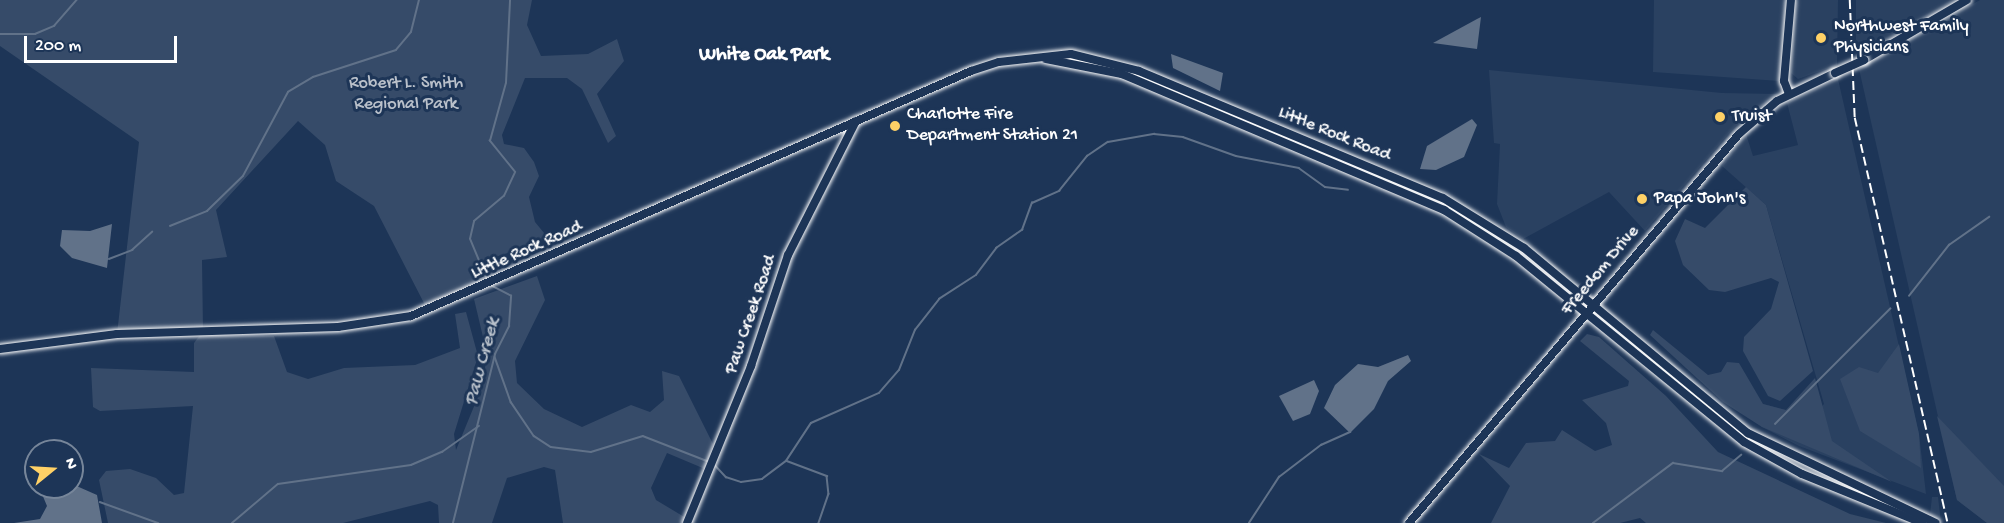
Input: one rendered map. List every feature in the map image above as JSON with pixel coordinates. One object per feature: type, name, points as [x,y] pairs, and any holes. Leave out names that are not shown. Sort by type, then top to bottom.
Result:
[{"type":"main road","points":[[1789,94],[1784,81],[1791,0]]},
{"type":"main road","name":"Freedom Drive","points":[[1409,523],[1739,134],[1789,94],[1864,60],[1967,0]]},
{"type":"main road","name":"Little Rock Road","points":[[0,349],[138,332],[383,323],[480,289],[980,68],[1036,57],[1071,54],[1121,65],[1430,191],[1524,248],[1748,433],[1814,469],[1912,514]]},
{"type":"main road","name":"Little Rock Road","points":[[1036,57],[1122,74],[1418,197],[1497,242],[1744,442],[1802,474],[1912,514]]},
{"type":"main road","name":"Paw Creek Road","points":[[687,523],[717,454],[788,255],[856,121]]},
{"type":"main road","points":[[1912,514],[1922,523]]},
{"type":"main road","points":[[1912,514],[1936,523]]},
{"type":"shaded area","points":[[1654,0],[1786,0],[1779,81],[1653,72]]},
{"type":"shaded area","points":[[1796,0],[1838,0],[1837,65],[1798,79],[1791,73]]},
{"type":"shaded area","points":[[1856,0],[1954,0],[1856,57]]},
{"type":"shaded area","points":[[1980,0],[2004,0],[2004,523],[1987,523],[1957,500],[1859,69]]},
{"type":"shaded area","points":[[1481,17],[1477,49],[1433,43],[1477,19]]},
{"type":"shaded area","points":[[1171,54],[1223,73],[1220,91],[1173,68]]},
{"type":"shaded area","points":[[1489,70],[1722,93],[1777,94],[1734,127],[1645,231],[1609,192],[1523,239],[1506,227],[1497,204],[1500,144],[1494,143]]},
{"type":"shaded area","points":[[1838,79],[1919,434],[1926,494],[1799,446],[1762,427],[1730,395],[1811,417],[1824,404],[1766,205],[1722,166],[1746,134],[1753,156],[1798,145],[1787,103]]},
{"type":"shaded area","points":[[1472,119],[1477,125],[1464,157],[1436,170],[1420,169],[1427,146]]},
{"type":"shaded area","points":[[112,224],[107,268],[72,258],[60,246],[62,230],[90,231]]},
{"type":"shaded area","points":[[1408,355],[1411,361],[1388,381],[1374,409],[1350,433],[1324,408],[1335,385],[1358,364],[1378,367]]},
{"type":"shaded area","points":[[1314,380],[1319,391],[1310,414],[1293,421],[1279,396]]},
{"type":"shaded area","points":[[84,489],[97,495],[102,523],[14,523],[40,519],[47,506],[44,499],[84,499]]},
{"type":"shaded area","points":[[1932,497],[1938,497],[1941,523],[1929,523]]},
{"type":"green space","name":"Robert L. Smith Regional Park","points":[[0,0],[532,0],[527,25],[541,56],[588,54],[617,39],[624,61],[597,94],[616,136],[608,143],[582,89],[567,78],[525,78],[502,135],[504,144],[524,148],[534,162],[539,176],[529,197],[535,222],[549,239],[481,262],[486,282],[426,307],[374,206],[336,181],[325,145],[298,121],[216,210],[227,257],[202,260],[203,330],[117,334],[139,142],[0,46]]},
{"type":"green space","points":[[1746,187],[1766,205],[1813,371],[1780,401],[1768,396],[1743,351],[1744,337],[1771,309],[1779,282],[1771,278],[1725,292],[1709,290],[1683,265],[1675,241],[1685,219],[1705,228]]},
{"type":"green space","points":[[537,276],[545,300],[515,361],[517,383],[544,409],[582,427],[631,405],[650,412],[664,400],[662,371],[679,376],[713,444],[705,469],[667,453],[651,488],[656,500],[686,518],[683,523],[563,523],[555,470],[544,467],[507,478],[492,523],[439,523],[438,505],[430,501],[343,523],[108,523],[99,480],[106,471],[130,469],[156,478],[174,495],[184,493],[193,406],[100,411],[93,407],[91,368],[194,372],[194,343],[200,335],[274,336],[287,372],[308,379],[344,368],[415,365],[460,348],[455,314],[466,312],[478,356],[454,434],[456,450],[482,387],[487,354],[474,299]]},
{"type":"green space","points":[[1653,330],[1708,375],[1721,372],[1727,362],[1739,363],[1763,404],[1786,410],[1815,378],[1832,441],[1892,482],[1762,427],[1723,402],[1650,335]]},
{"type":"green space","points":[[1587,334],[1599,337],[1666,396],[1718,452],[1850,514],[1886,523],[1646,523],[1640,518],[1620,523],[1491,523],[1510,486],[1479,454],[1509,468],[1526,443],[1555,441],[1562,430],[1595,451],[1612,445],[1606,423],[1582,400],[1628,386],[1629,381],[1580,341]]},
{"type":"green space","points":[[1899,344],[1919,434],[1921,468],[1860,431],[1840,379],[1859,367],[1878,373]]},
{"type":"green space","points":[[1937,416],[2004,486],[2004,523],[1987,523],[1957,500]]},
{"type":"waterway","points":[[0,34],[35,34],[54,26],[77,0]]},
{"type":"waterway","points":[[170,226],[207,211],[243,176],[288,92],[313,77],[396,50],[411,32],[419,0]]},
{"type":"waterway","name":"Paw Creek","points":[[487,280],[470,239],[474,221],[504,196],[515,172],[490,141],[506,83],[510,0]]},
{"type":"waterway","points":[[714,464],[726,477],[741,482],[762,479],[786,461],[811,423],[879,393],[899,370],[915,330],[939,299],[976,275],[996,248],[1022,230],[1032,203],[1059,191],[1087,156],[1108,142],[1154,134],[1183,137],[1236,156],[1299,168],[1325,187],[1348,190]]},
{"type":"waterway","points":[[1909,296],[1949,245],[1989,217]]},
{"type":"waterway","points":[[109,259],[132,250],[152,232]]},
{"type":"waterway","name":"Paw Creek","points":[[453,523],[495,354],[509,326],[511,296],[489,285]]},
{"type":"waterway","points":[[1775,424],[1890,309]]},
{"type":"waterway","points":[[495,357],[511,402],[534,436],[551,447],[591,452],[643,436],[707,461]]},
{"type":"waterway","points":[[232,523],[278,484],[411,465],[442,452],[479,426]]},
{"type":"waterway","points":[[1249,523],[1279,477],[1321,445],[1350,432]]},
{"type":"waterway","points":[[1593,523],[1673,463],[1722,471],[1741,455]]},
{"type":"waterway","points":[[787,461],[827,476],[829,494],[819,523]]},
{"type":"waterway","points":[[100,502],[158,523]]},
{"type":"railway","points":[[1850,0],[1855,118],[1948,523]]},
{"type":"place","name":"Northwest Family Physicians","points":[[1821,38]]},
{"type":"place","name":"Truist","points":[[1720,117]]},
{"type":"place","name":"Charlotte Fire Department Station 21","points":[[895,126]]},
{"type":"place","name":"Papa John's","points":[[1642,199]]},
{"type":"district","name":"White Oak Park","points":[[764,55]]}]
